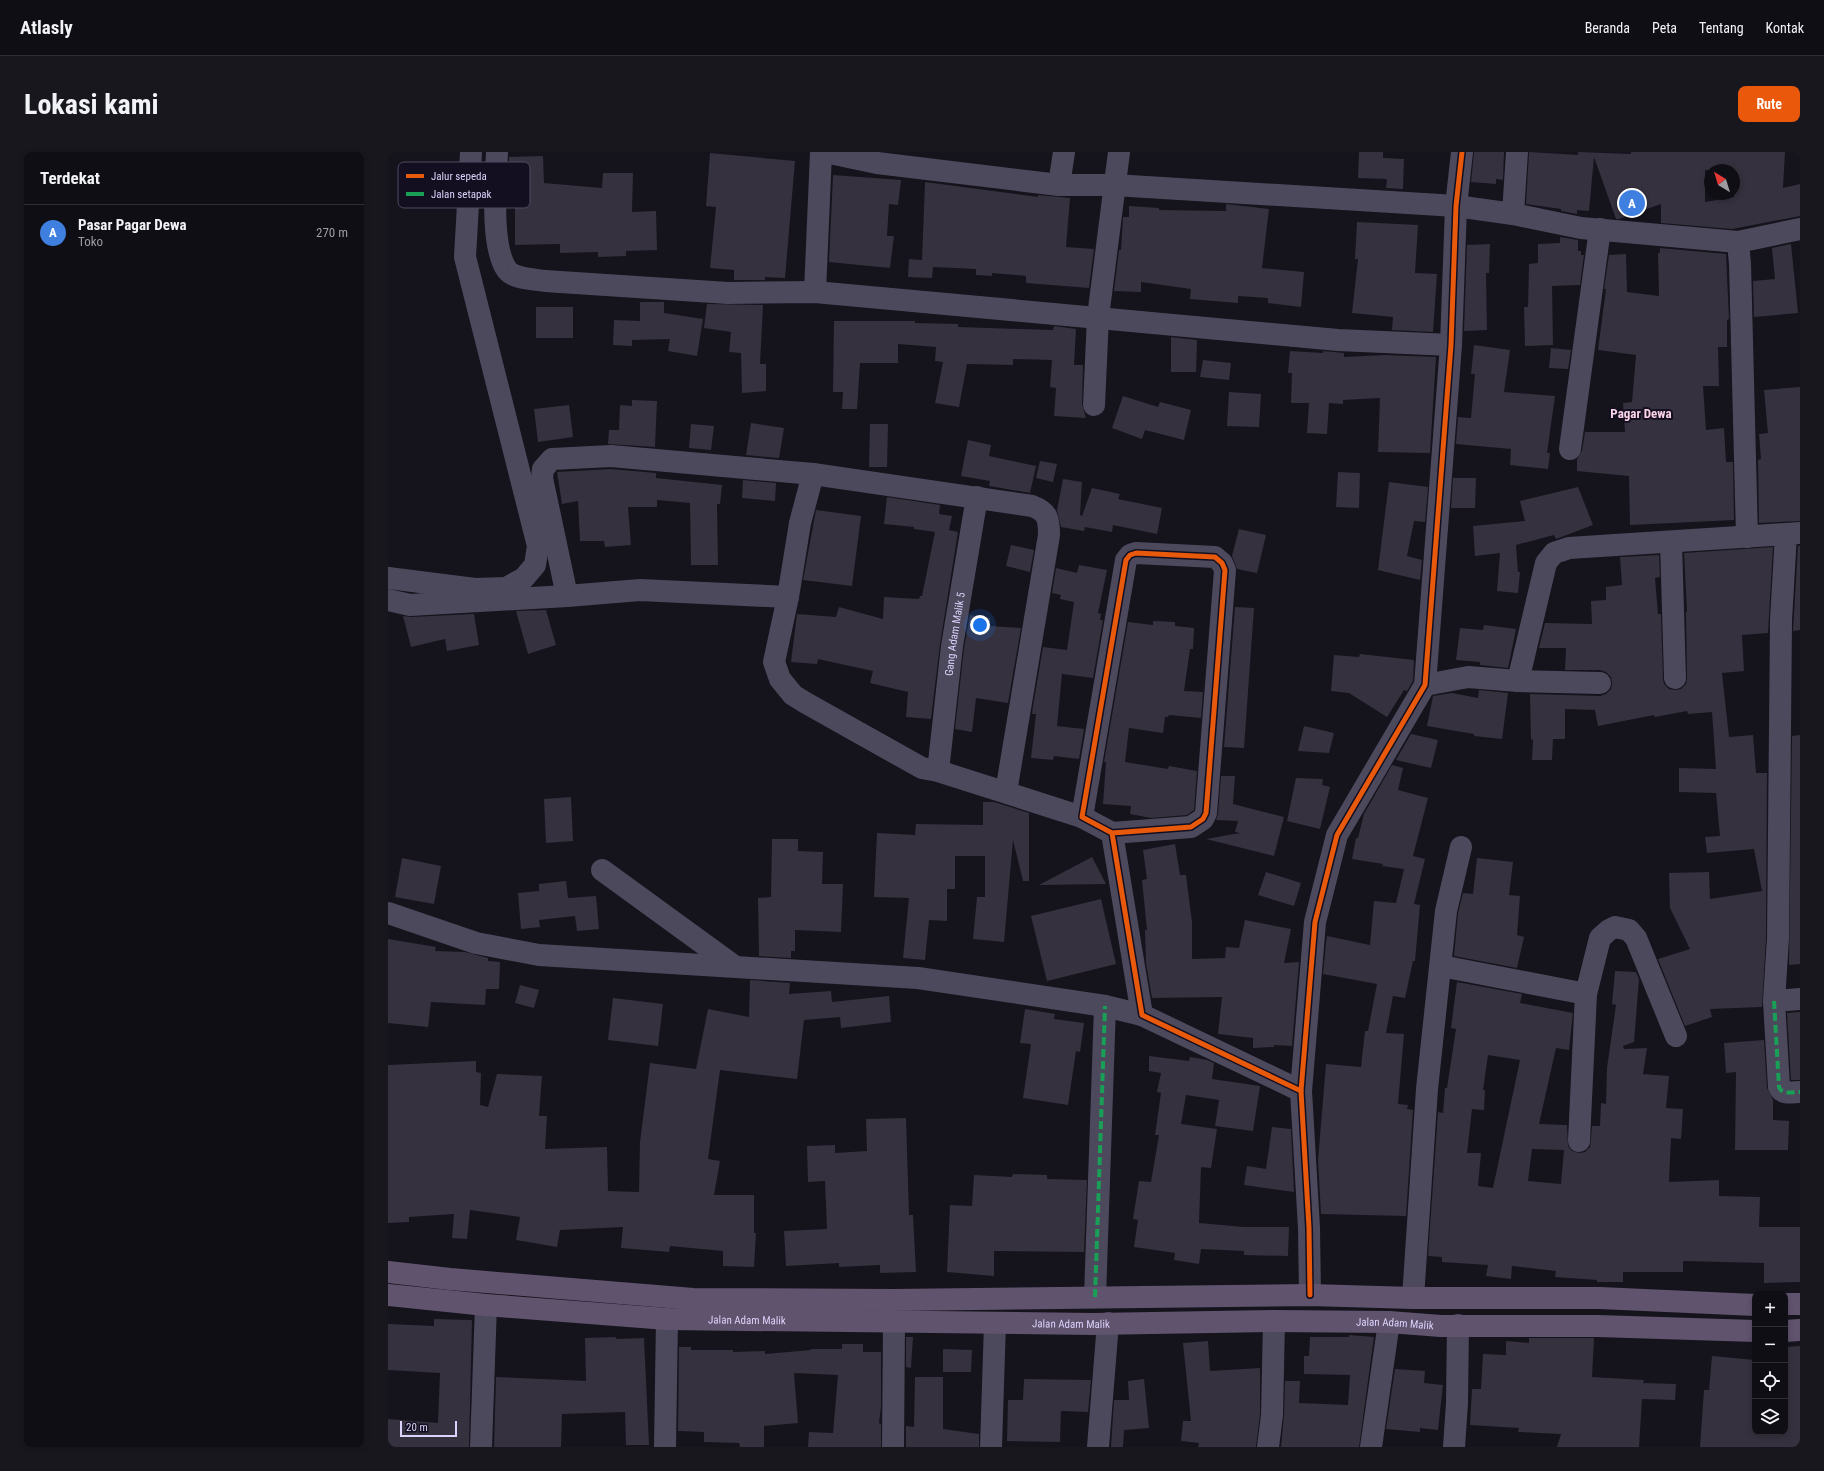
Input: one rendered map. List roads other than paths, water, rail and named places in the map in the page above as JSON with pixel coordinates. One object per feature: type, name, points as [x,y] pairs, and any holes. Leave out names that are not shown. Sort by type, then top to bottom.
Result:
[{"type":"main road","name":"Jalan Adam Malik","points":[[388,1272],[450,1280],[693,1299],[893,1300],[1310,1295],[1413,1298],[1600,1298],[1752,1305]]},
{"type":"main road","name":"Jalan Adam Malik","points":[[388,1295],[486,1305],[668,1319],[894,1323],[1274,1321],[1390,1322],[1441,1326],[1598,1326],[1752,1331]]},
{"type":"main road","points":[[1598,1326],[1600,1298]]},
{"type":"main road","points":[[893,1300],[894,1323]]},
{"type":"main road","points":[[1788,1304],[1800,1304]]},
{"type":"main road","points":[[1788,1331],[1800,1330]]},
{"type":"street","points":[[470,162],[471,152]]},
{"type":"street","points":[[497,152],[497,162]]},
{"type":"street","points":[[815,292],[821,152]]},
{"type":"street","points":[[825,152],[877,163],[1059,185],[1114,185],[1456,206],[1513,214],[1581,228],[1738,242],[1800,229]]},
{"type":"street","points":[[1059,185],[1064,152]]},
{"type":"street","points":[[1094,405],[1098,318],[1119,152]]},
{"type":"street","points":[[1310,1295],[1310,1228],[1301,1091],[1315,922],[1337,835],[1425,685],[1451,345],[1456,206],[1462,152]]},
{"type":"street","points":[[1513,214],[1517,152]]},
{"type":"street","points":[[388,578],[475,589],[506,588],[524,578],[535,565],[538,546],[465,257],[468,208]]},
{"type":"street","points":[[496,208],[498,249],[508,271],[521,277],[545,281],[728,293],[815,292],[1338,340],[1451,345]]},
{"type":"street","points":[[1570,448],[1600,229]]},
{"type":"street","points":[[1738,242],[1741,296],[1747,536]]},
{"type":"street","points":[[567,596],[542,478],[543,469],[552,459],[611,456],[813,474],[1032,506],[1041,509],[1049,519],[1048,542],[1006,792]]},
{"type":"street","points":[[813,474],[800,523],[788,597],[774,662],[780,679],[793,695],[922,768],[938,771],[1082,817],[1112,833],[1191,827],[1203,819],[1206,812],[1225,570],[1222,563],[1215,557],[1136,553],[1126,560],[1082,817]]},
{"type":"street","name":"Gang Adam Malik 5","points":[[938,771],[952,646],[977,498]]},
{"type":"street","points":[[1518,681],[1546,563],[1554,553],[1569,548],[1793,534],[1781,620],[1778,938],[1774,1001],[1778,1087],[1784,1092],[1800,1092]]},
{"type":"street","points":[[1671,542],[1675,678]]},
{"type":"street","points":[[388,600],[410,605],[567,596],[640,590],[788,597]]},
{"type":"street","points":[[1425,685],[1468,677],[1518,681],[1600,683]]},
{"type":"street","points":[[1112,833],[1142,1015]]},
{"type":"street","points":[[1413,1298],[1427,1089],[1446,911],[1461,847]]},
{"type":"street","points":[[602,870],[734,966]]},
{"type":"street","points":[[388,913],[476,943],[539,955],[918,978],[1105,1006],[1142,1015],[1301,1091]]},
{"type":"street","points":[[1579,1141],[1586,994],[1600,938],[1609,930],[1615,927],[1629,930],[1636,938],[1676,1036]]},
{"type":"street","points":[[1441,966],[1586,994]]},
{"type":"street","points":[[1774,1001],[1800,999]]},
{"type":"street","points":[[1095,1298],[1105,1006]]},
{"type":"street","points":[[481,1447],[486,1305]]},
{"type":"street","points":[[665,1447],[668,1319]]},
{"type":"street","points":[[1268,1447],[1272,1415],[1274,1321]]},
{"type":"street","points":[[1371,1447],[1390,1322]]},
{"type":"street","points":[[893,1447],[894,1323]]},
{"type":"street","points":[[991,1447],[995,1323]]},
{"type":"street","points":[[1098,1447],[1108,1323]]},
{"type":"street","points":[[1454,1447],[1457,1403],[1458,1325]]},
{"type":"place","name":"Pasar Pagar Dewa","points":[[1632,203]]},
{"type":"district","name":"Pagar Dewa","points":[[1641,413]]}]
